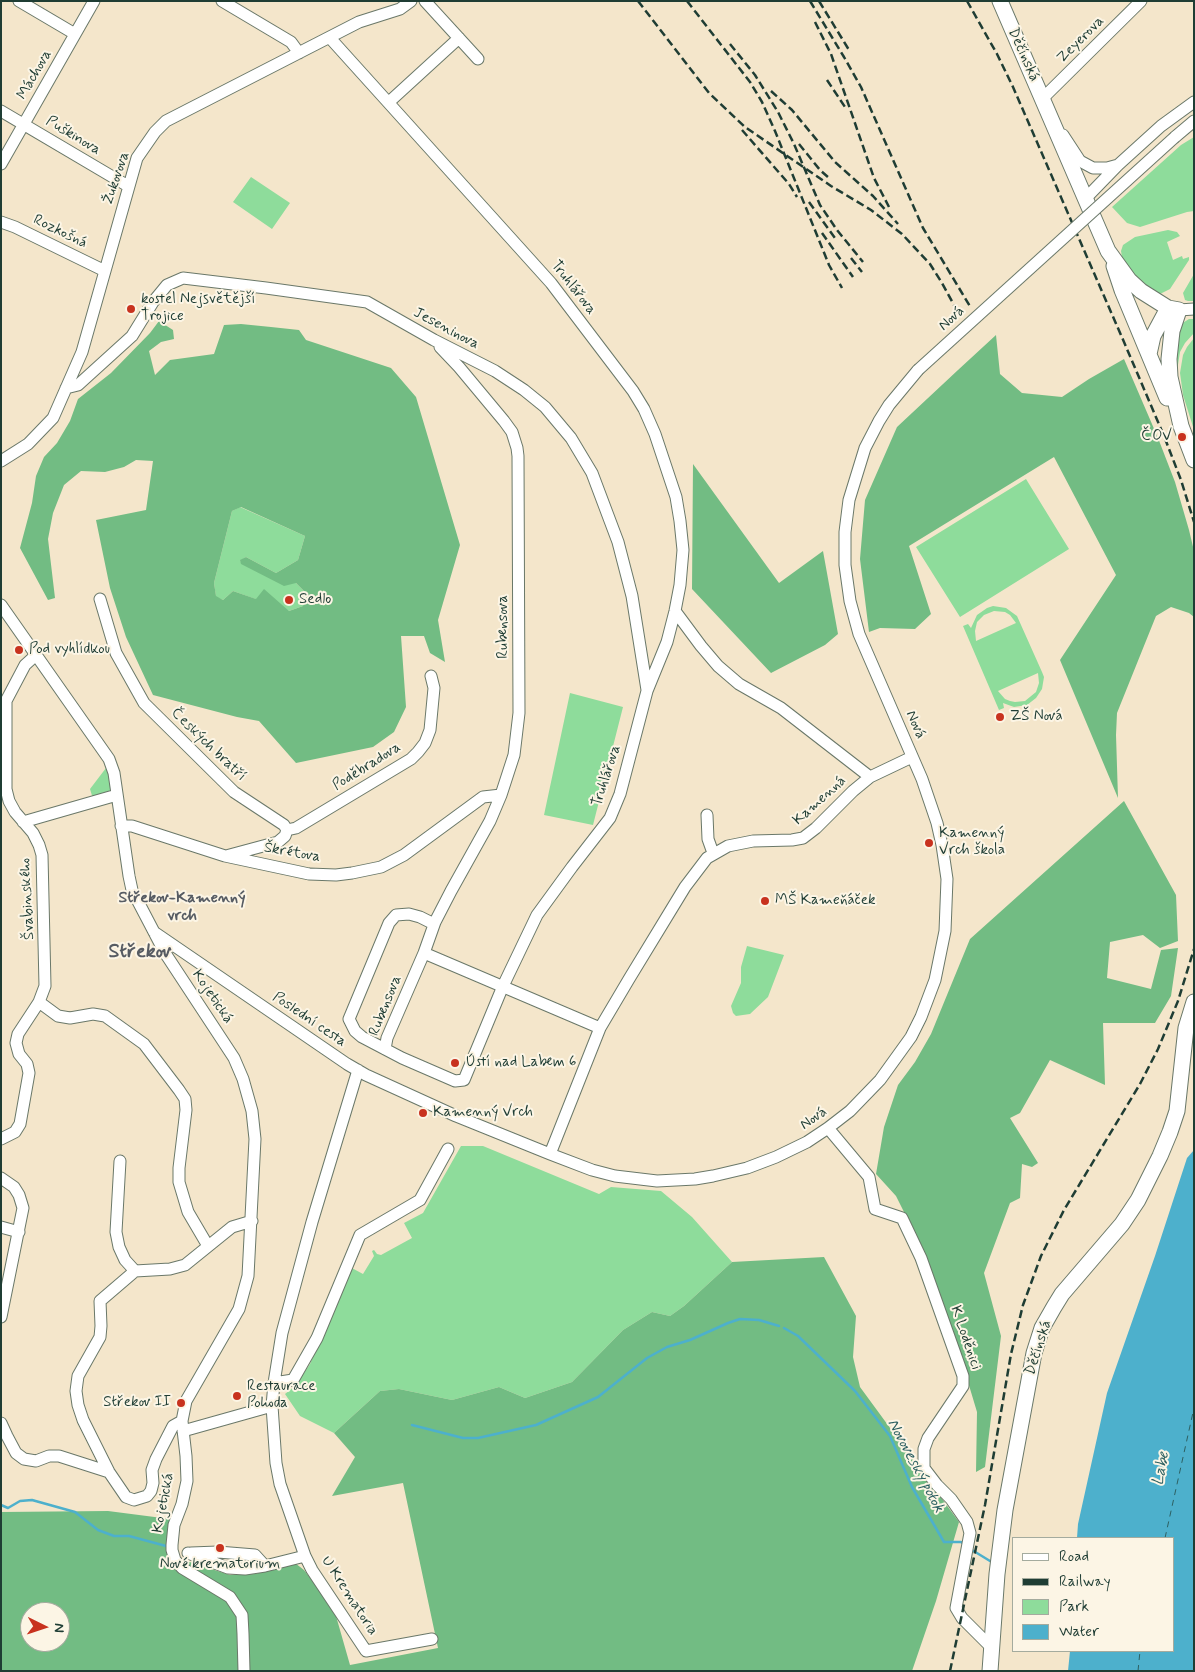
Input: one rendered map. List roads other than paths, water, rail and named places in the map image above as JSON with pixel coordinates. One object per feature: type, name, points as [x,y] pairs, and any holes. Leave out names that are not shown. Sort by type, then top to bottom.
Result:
[{"type":"main road","name":"Děčínská","points":[[1000,1],[1108,251],[1129,280],[1141,291],[1180,309]]},
{"type":"main road","points":[[1108,251],[1122,290],[1194,460]]},
{"type":"main road","points":[[1149,354],[1153,336],[1180,309]]},
{"type":"main road","points":[[1180,309],[1172,331],[1169,359],[1172,392],[1181,426]]},
{"type":"main road","name":"Děčínská","points":[[990,1671],[996,1574],[1005,1510],[1034,1353],[1048,1316],[1062,1294],[1122,1224],[1138,1200],[1160,1156],[1176,1111],[1186,1028],[1194,1002]]},
{"type":"street","points":[[18,1],[75,34]]},
{"type":"street","name":"Máchova","points":[[1,164],[94,1]]},
{"type":"street","points":[[222,1],[291,42],[299,53]]},
{"type":"street","name":"Žukovova","points":[[1,461],[28,444],[54,418],[82,352],[137,158],[155,132],[166,121],[359,22],[400,9],[411,1]]},
{"type":"street","points":[[425,1],[478,59]]},
{"type":"street","name":"Zeyerova","points":[[1044,104],[1141,1]]},
{"type":"street","name":"Truhlářova","points":[[330,38],[551,283],[633,391],[644,409],[655,434],[676,497],[683,550],[680,585],[667,642],[647,691],[620,794],[610,818],[537,915],[503,986],[464,1080],[455,1081],[385,1049]]},
{"type":"street","points":[[389,102],[459,38]]},
{"type":"street","points":[[1086,198],[1118,165],[1161,126],[1194,102]]},
{"type":"street","name":"Děčínská","points":[[1044,104],[1080,161],[1094,168],[1107,168],[1118,165]]},
{"type":"street","name":"Puškinova","points":[[1,111],[128,186]]},
{"type":"street","name":"Nová","points":[[456,1116],[592,1170],[623,1177],[657,1181],[695,1179],[731,1173],[776,1158],[807,1142],[850,1111],[869,1093],[901,1052],[921,1017],[939,964],[945,931],[947,888],[945,862],[934,813],[912,756],[859,634],[850,601],[845,565],[845,532],[849,500],[865,448],[889,405],[918,370],[1174,137],[1194,121]]},
{"type":"street","name":"Nová","points":[[1174,137],[1194,128]]},
{"type":"street","name":"Rozkošná","points":[[1,222],[15,227],[105,272]]},
{"type":"street","name":"Jeseninova","points":[[66,388],[78,385],[132,336],[153,302],[167,285],[183,278],[367,302],[494,371],[524,390],[545,407],[571,438],[592,473],[618,542],[632,596],[647,691]]},
{"type":"street","name":"Rubensova","points":[[434,340],[459,367],[512,432],[518,456],[519,713],[514,755],[501,795],[490,821],[450,891],[434,924],[424,953],[387,1038],[385,1049],[355,1031],[349,1019],[389,923],[396,915],[409,914],[434,924]]},
{"type":"street","name":"Českých bratří","points":[[100,599],[116,653],[144,703],[234,792],[284,825],[287,830]]},
{"type":"street","name":"Kojetická","points":[[1,605],[109,759],[114,773],[132,890],[165,953],[234,1058],[243,1079],[252,1111],[254,1132],[252,1221],[248,1276],[238,1309],[186,1401],[183,1426],[187,1481],[182,1504],[173,1530],[172,1550],[175,1560],[182,1568],[230,1597],[242,1615],[244,1671]]},
{"type":"street","points":[[675,611],[718,666],[739,684],[781,708],[870,777]]},
{"type":"street","name":"Švabinského","points":[[1,1139],[15,1132],[20,1124],[29,1073],[27,1064],[19,1054],[16,1043],[18,1034],[39,1002],[45,986],[46,974],[42,855],[36,839],[9,801],[6,789],[6,701],[25,665],[36,655]]},
{"type":"street","name":"Poděbradova","points":[[287,830],[296,828],[411,759],[418,752],[425,743],[430,730],[434,688],[431,676]]},
{"type":"street","name":"Kamenná","points":[[600,1028],[685,887],[707,858],[728,846],[753,841],[803,838],[870,777],[912,756]]},
{"type":"street","points":[[23,822],[117,794]]},
{"type":"street","name":"Škrétova","points":[[121,826],[132,826],[225,856],[309,874],[336,875],[381,867],[404,855],[483,797],[501,795]]},
{"type":"street","points":[[707,815],[708,839],[713,853]]},
{"type":"street","points":[[225,856],[278,842],[285,836],[287,830]]},
{"type":"street","name":"Poslední cesta","points":[[154,932],[358,1070],[456,1116]]},
{"type":"street","points":[[424,953],[600,1028],[550,1154]]},
{"type":"street","points":[[39,1002],[58,1016],[70,1018],[93,1014],[105,1016],[144,1044],[179,1090],[185,1100],[186,1110],[179,1182],[188,1212],[208,1246]]},
{"type":"street","name":"U Krematoria","points":[[358,1070],[312,1222],[282,1334],[272,1406],[276,1463],[280,1484],[305,1556],[312,1570],[366,1651],[432,1639]]},
{"type":"street","name":"K Loděnici","points":[[828,1128],[869,1177],[875,1209],[902,1218],[921,1258],[963,1376],[963,1386],[928,1438],[924,1449],[924,1468],[937,1486],[951,1499],[967,1522],[970,1533],[956,1608],[962,1618],[991,1647]]},
{"type":"street","points":[[274,1383],[293,1380],[317,1338],[360,1235],[420,1200],[448,1149]]},
{"type":"street","points":[[120,1161],[116,1232],[119,1247],[125,1260],[135,1271]]},
{"type":"street","points":[[1,1178],[14,1187],[23,1208],[1,1317]]},
{"type":"street","points":[[252,1221],[232,1227],[185,1265],[170,1269],[135,1271],[100,1301],[102,1326],[100,1337],[78,1376],[76,1391],[83,1420],[109,1472],[126,1497],[134,1500],[147,1496],[154,1483],[152,1470],[173,1426],[205,1426],[272,1406]]},
{"type":"street","points":[[1,1227],[19,1232]]},
{"type":"street","points":[[1,1423],[16,1453],[24,1459],[36,1461],[48,1456],[58,1456],[109,1472]]},
{"type":"street","name":"Kojetická","points":[[172,1550],[188,1553],[228,1568],[245,1569],[305,1556]]},
{"type":"water","name":"Labe","points":[[1194,1150],[1194,1671],[1068,1671],[1070,1652],[1175,1652],[1175,1537],[1077,1537],[1078,1524],[1107,1393],[1187,1158]]},
{"type":"waterway","name":"Novoveský potok","points":[[412,1425],[463,1438],[478,1438],[536,1425],[598,1397],[647,1358],[667,1347],[690,1340],[740,1319],[759,1320],[779,1326]]},
{"type":"waterway","name":"Novoveský potok","points":[[784,1328],[798,1336],[855,1391],[890,1436],[912,1487],[944,1542],[961,1542],[964,1544]]},
{"type":"waterway","name":"Novoveský potok","points":[[1,1505],[8,1508],[20,1501],[32,1500],[75,1512],[98,1530],[114,1536],[129,1536],[166,1546]]},
{"type":"waterway","name":"Novoveský potok","points":[[972,1550],[990,1561]]},
{"type":"railway","points":[[638,1],[709,93],[745,127],[831,186],[871,210],[902,234],[930,264],[960,316]]},
{"type":"railway","points":[[687,1],[750,82],[762,102],[829,265],[842,288]]},
{"type":"railway","points":[[810,1],[861,87],[923,228],[971,308]]},
{"type":"railway","points":[[819,1],[849,50]]},
{"type":"railway","points":[[967,1],[1013,87],[1164,436],[1181,480],[1194,522]]},
{"type":"railway","points":[[815,22],[831,54],[874,178],[889,207]]},
{"type":"railway","points":[[730,44],[755,75],[778,112],[820,205],[863,262]]},
{"type":"railway","points":[[827,80],[845,107]]},
{"type":"railway","points":[[771,91],[792,110],[835,162],[873,196],[898,224]]},
{"type":"railway","points":[[742,130],[789,184],[797,197]]},
{"type":"railway","points":[[799,144],[829,178]]},
{"type":"railway","points":[[809,202],[835,238]]},
{"type":"railway","points":[[822,233],[853,277]]},
{"type":"railway","points":[[851,258],[862,272]]},
{"type":"railway","points":[[950,1671],[985,1505],[1011,1354],[1023,1305],[1041,1256],[1064,1210],[1140,1084],[1158,1049],[1178,1001],[1194,949]]},
{"type":"place","name":"kostel Nejsvětější Trojice","points":[[131,309]]},
{"type":"place","name":"ČOV","points":[[1182,437]]},
{"type":"place","name":"Sedlo","points":[[289,600]]},
{"type":"place","name":"Pod vyhlídkou","points":[[19,650]]},
{"type":"place","name":"ZŠ Nová","points":[[1000,717]]},
{"type":"place","name":"Kamenný Vrch škola","points":[[929,843]]},
{"type":"place","name":"MŠ Kameňáček","points":[[765,901]]},
{"type":"place","name":"Ústí nad Labem 6","points":[[455,1063]]},
{"type":"place","name":"Kamenný Vrch","points":[[423,1113]]},
{"type":"place","name":"Restaurace Pohoda","points":[[237,1396]]},
{"type":"place","name":"Střekov II","points":[[181,1403]]},
{"type":"place","name":"Nové krematorium","points":[[220,1548]]},
{"type":"district","name":"Střekov-Kamenný vrch","points":[[182,908]]},
{"type":"district","name":"Střekov","points":[[140,953]]}]
